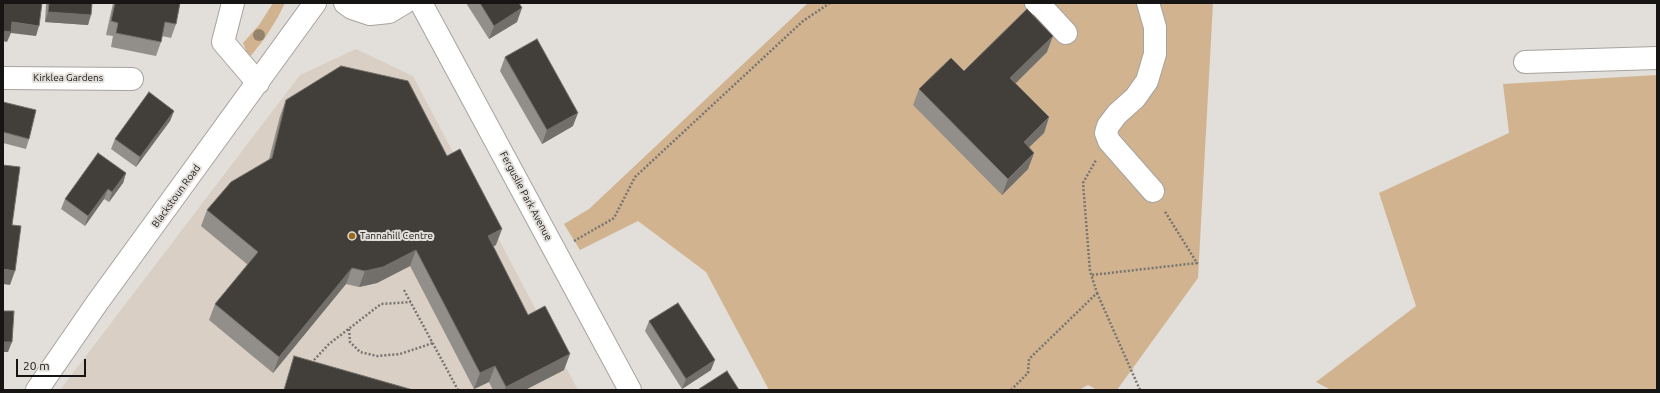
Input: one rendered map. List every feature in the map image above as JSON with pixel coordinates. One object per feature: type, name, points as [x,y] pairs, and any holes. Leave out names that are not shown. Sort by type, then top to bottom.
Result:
[{"type":"street","points":[[233,3],[223,42],[258,83]]},
{"type":"street","name":"Blackstoun Road","points":[[37,390],[97,303],[315,3]]},
{"type":"street","points":[[345,3],[352,8],[370,14],[389,12],[404,3]]},
{"type":"street","name":"Ferguslie Park Avenue","points":[[421,3],[630,390]]},
{"type":"street","points":[[1036,3],[1042,7],[1066,33]]},
{"type":"street","points":[[1148,3],[1155,27],[1155,54],[1147,81],[1135,98],[1117,114],[1108,126],[1106,133],[1109,142],[1153,191]]},
{"type":"street","points":[[1524,62],[1657,58]]},
{"type":"street","name":"Kirklea Gardens","points":[[3,78],[132,79]]},
{"type":"path","points":[[556,252],[614,218],[635,177],[803,22],[830,3]]},
{"type":"path","points":[[1108,138],[1083,183],[1092,275],[1097,293],[1140,390]]},
{"type":"path","points":[[1092,275],[1196,263],[1153,191]]},
{"type":"path","points":[[404,290],[458,390]]},
{"type":"path","points":[[1011,390],[1028,373],[1029,359],[1097,293]]},
{"type":"path","points":[[314,360],[329,344],[381,304],[411,302]]},
{"type":"path","points":[[348,329],[350,342],[360,352],[377,356],[400,354],[433,343]]},
{"type":"shaded area","points":[[273,3],[285,3],[265,38],[249,58],[243,43],[259,25]]},
{"type":"shaded area","points":[[808,3],[1213,3],[1198,278],[1117,390],[1097,390],[1088,385],[1079,390],[769,390],[706,272],[638,221],[580,250],[564,224],[589,209]]},
{"type":"shaded area","points":[[356,49],[413,76],[578,390],[60,390],[300,75]]},
{"type":"shaded area","points":[[1657,75],[1657,390],[1331,390],[1316,382],[1416,306],[1379,193],[1509,133],[1503,84]]},
{"type":"building","points":[[3,3],[42,3],[39,26],[12,22],[11,32],[3,31]]},
{"type":"building","points":[[49,3],[92,3],[91,15],[48,12]]},
{"type":"building","points":[[115,3],[180,3],[176,24],[165,22],[161,42],[116,33],[118,23],[111,21]]},
{"type":"building","points":[[480,3],[519,3],[522,8],[494,26]]},
{"type":"building","points":[[1027,9],[1053,36],[1010,78],[1049,117],[1024,142],[1034,153],[1008,179],[919,89],[951,58],[964,71]]},
{"type":"building","points":[[537,39],[578,113],[547,130],[505,57]]},
{"type":"building","name":"Tannahill Centre","points":[[341,66],[408,81],[447,156],[460,149],[502,229],[488,236],[528,315],[545,306],[570,354],[506,387],[495,366],[480,373],[416,250],[383,267],[365,271],[352,268],[279,357],[215,304],[258,252],[207,210],[231,182],[272,158],[286,100]]},
{"type":"building","points":[[149,92],[174,111],[140,157],[115,139]]},
{"type":"building","points":[[3,102],[36,110],[29,139],[3,132]]},
{"type":"building","points":[[98,153],[126,173],[112,192],[108,189],[88,216],[65,199]]},
{"type":"building","points":[[3,165],[20,167],[12,225],[21,226],[15,271],[3,269]]},
{"type":"building","points":[[678,303],[715,360],[686,379],[649,321]]},
{"type":"building","points":[[3,311],[14,311],[12,342],[3,342]]},
{"type":"building","points":[[294,356],[413,390],[284,390]]},
{"type":"building","points":[[727,371],[739,390],[699,389]]},
{"type":"place","name":"Tannahill Centre","points":[[352,236]]}]
